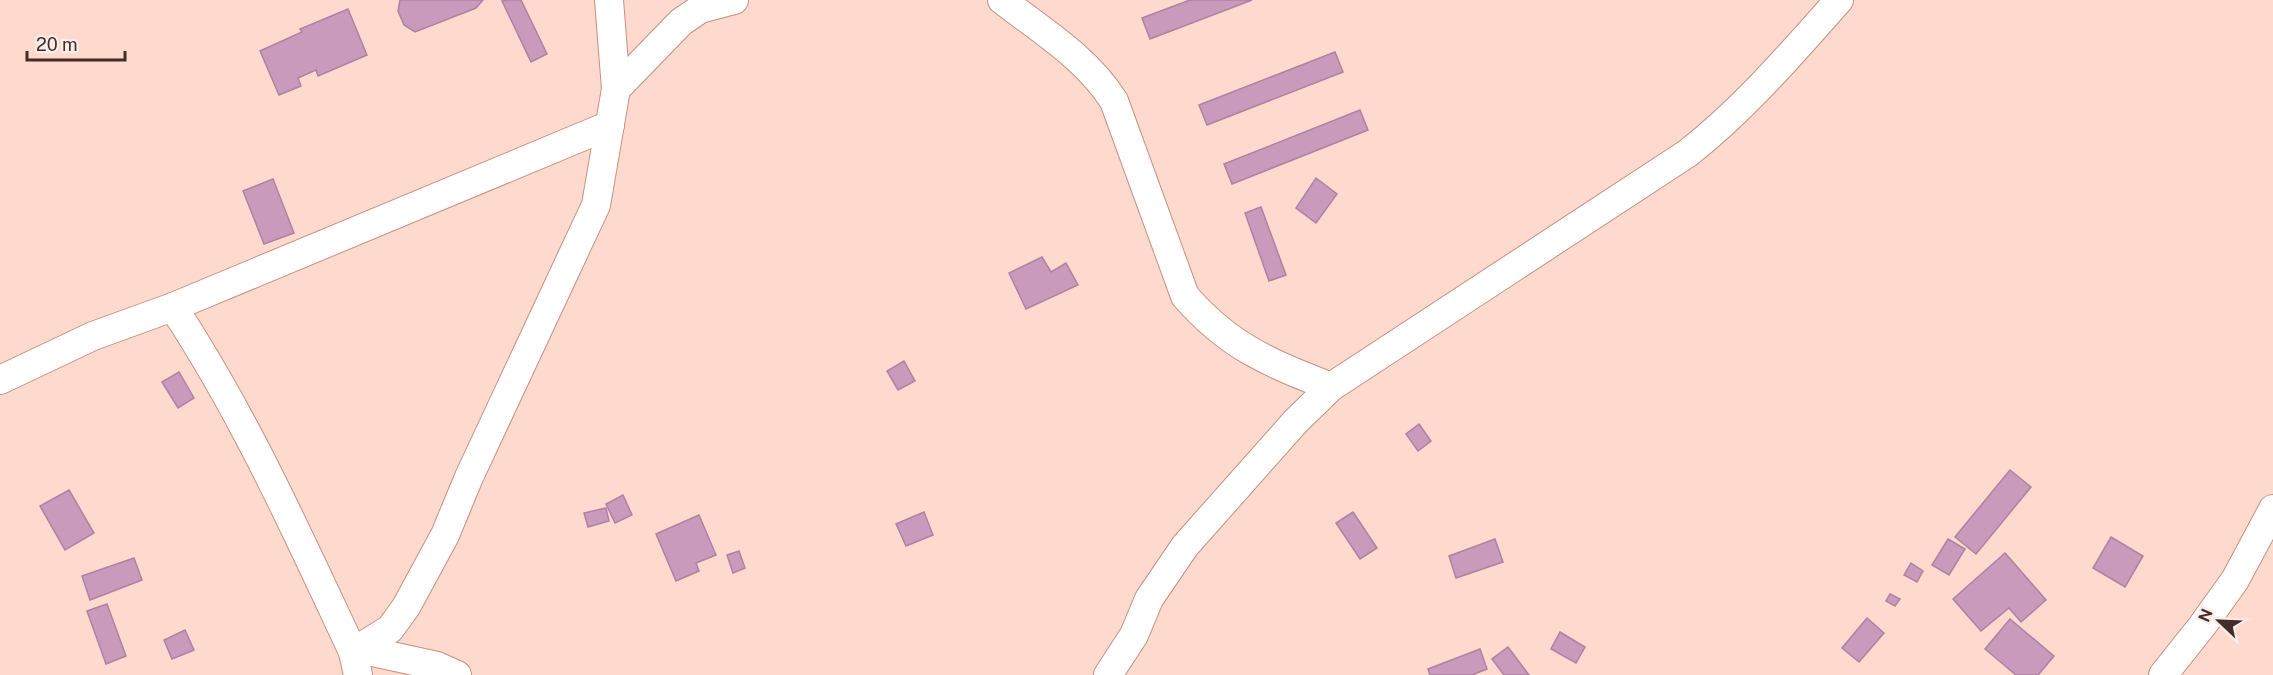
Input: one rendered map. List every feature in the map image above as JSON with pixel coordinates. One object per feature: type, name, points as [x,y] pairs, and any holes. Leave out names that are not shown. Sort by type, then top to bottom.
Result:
[{"type":"street","points":[[356,659],[390,628],[406,607],[445,535],[506,396],[596,205],[616,89],[609,0]]},
{"type":"street","points":[[616,89],[681,22],[700,9],[734,0]]},
{"type":"street","points":[[1002,0],[1085,64],[1101,82],[1113,102],[1185,296],[1205,320],[1243,348],[1266,361],[1331,387]]},
{"type":"street","points":[[1108,675],[1134,634],[1149,599],[1185,546],[1296,421],[1331,387],[1688,153],[1719,129],[1767,81],[1839,0]]},
{"type":"street","points":[[0,380],[93,336],[173,308],[610,126]]},
{"type":"street","points":[[173,308],[201,349],[243,422],[356,659]]},
{"type":"street","points":[[2163,675],[2235,580],[2273,509]]},
{"type":"street","points":[[356,659],[437,666],[458,675]]},
{"type":"building","points":[[400,0],[483,0],[476,8],[415,32],[404,25],[398,11]]},
{"type":"building","points":[[521,0],[547,54],[531,62],[502,1]]},
{"type":"building","points":[[1190,0],[1252,0],[1150,39],[1142,18]]},
{"type":"building","points":[[348,9],[367,55],[318,76],[316,70],[298,78],[301,86],[279,95],[260,51],[302,32],[300,29]]},
{"type":"building","points":[[1335,52],[1343,72],[1207,125],[1199,105]]},
{"type":"building","points":[[1360,110],[1368,130],[1232,184],[1224,164]]},
{"type":"building","points":[[1316,178],[1337,194],[1316,223],[1296,208]]},
{"type":"building","points":[[273,179],[294,233],[264,244],[243,191]]},
{"type":"building","points":[[1261,207],[1286,275],[1269,281],[1245,213]]},
{"type":"building","points":[[1042,257],[1051,272],[1066,263],[1078,285],[1026,309],[1009,273]]},
{"type":"building","points":[[904,361],[915,381],[898,390],[887,371]]},
{"type":"building","points":[[179,372],[194,398],[178,408],[162,382]]},
{"type":"building","points":[[1419,424],[1431,441],[1418,451],[1406,434]]},
{"type":"building","points":[[2010,470],[2031,487],[1976,554],[1955,537]]},
{"type":"building","points":[[69,490],[94,533],[65,550],[40,506]]},
{"type":"building","points":[[623,495],[632,515],[615,523],[606,504]]},
{"type":"building","points":[[606,508],[609,521],[588,527],[584,513]]},
{"type":"building","points":[[924,512],[933,535],[906,546],[896,524]]},
{"type":"building","points":[[1353,512],[1377,548],[1360,559],[1336,523]]},
{"type":"building","points":[[699,515],[716,555],[696,563],[699,571],[676,581],[656,534]]},
{"type":"building","points":[[2111,537],[2143,556],[2125,587],[2093,568]]},
{"type":"building","points":[[1495,539],[1503,562],[1456,578],[1449,556]]},
{"type":"building","points":[[1948,539],[1965,549],[1949,575],[1932,565]]},
{"type":"building","points":[[739,551],[745,568],[733,573],[727,555]]},
{"type":"building","points":[[2005,553],[2046,600],[2021,622],[2009,608],[1981,631],[1953,599]]},
{"type":"building","points":[[134,558],[142,580],[90,600],[82,576]]},
{"type":"building","points":[[1911,563],[1923,571],[1917,582],[1904,575]]},
{"type":"building","points":[[1890,594],[1900,599],[1895,606],[1886,601]]},
{"type":"building","points":[[107,604],[126,656],[106,664],[87,611]]},
{"type":"building","points":[[1867,618],[1884,633],[1859,662],[1842,648]]},
{"type":"building","points":[[2010,619],[2054,656],[2038,675],[2016,675],[1985,649]]},
{"type":"building","points":[[185,630],[194,650],[172,659],[164,640]]},
{"type":"building","points":[[1560,632],[1585,647],[1576,663],[1551,649]]},
{"type":"building","points":[[1508,647],[1529,675],[1504,675],[1492,659]]},
{"type":"building","points":[[1480,649],[1487,669],[1472,675],[1430,675],[1428,669]]}]
